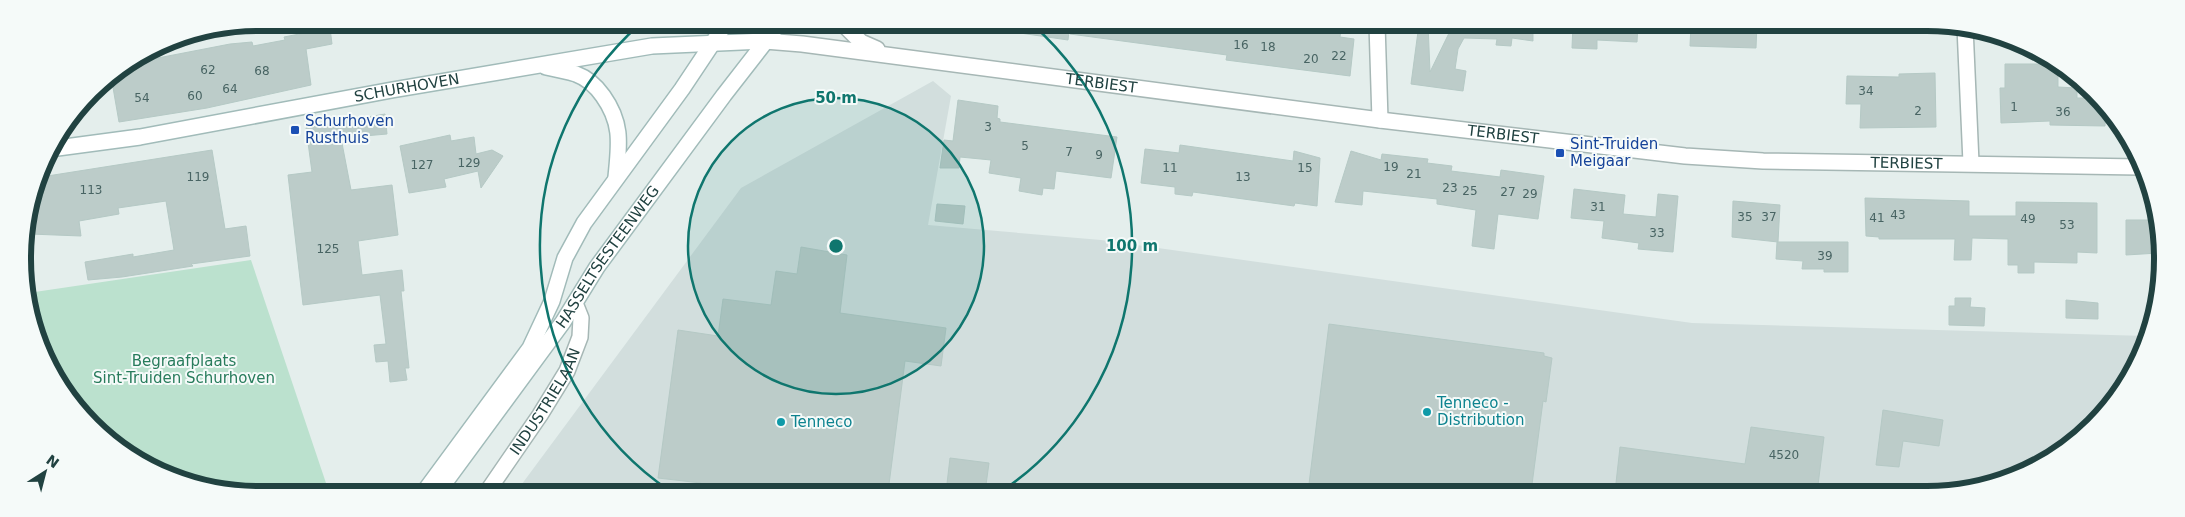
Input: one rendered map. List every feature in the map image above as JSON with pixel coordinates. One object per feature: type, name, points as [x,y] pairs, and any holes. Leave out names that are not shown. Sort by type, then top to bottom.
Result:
[{"type":"street","name":"HASSELTSESTEENWEG","points":[[428,486],[530,348],[552,301],[565,258],[580,229],[682,89],[721,31]]},
{"type":"street","name":"HASSELTSESTEENWEG","points":[[442,486],[575,303],[598,267],[773,31]]},
{"type":"street","name":"TERBIEST","points":[[850,31],[861,42],[899,56]]},
{"type":"street","points":[[1377,31],[1380,120]]},
{"type":"street","points":[[1965,35],[1971,163]]},
{"type":"street","name":"SCHURHOVEN","points":[[61,148],[140,137],[392,90],[652,46],[765,41]]},
{"type":"street","name":"TERBIEST","points":[[765,41],[899,56],[1380,120],[1726,160],[2133,166]]},
{"type":"street","points":[[542,66],[577,74],[589,80],[606,101],[616,118],[619,132],[620,146],[616,179]]},
{"type":"street","name":"INDUSTRIELAAN","points":[[491,486],[540,415],[567,371],[580,337],[581,318],[575,303]]},
{"type":"shaded area","points":[[933,81],[951,96],[928,225],[1101,240],[1692,323],[2140,336],[2123,372],[2107,397],[2065,439],[2027,462],[2000,474],[1956,484],[1926,486],[520,486],[741,188]]},
{"type":"green space","name":"Begraafplaats Sint-Truiden Schurhoven","points":[[251,260],[327,486],[258,486],[214,481],[185,474],[158,462],[132,447],[98,419],[70,385],[55,359],[43,332],[34,292]]},
{"type":"building","points":[[315,31],[330,31],[332,44],[306,49],[311,85],[207,108],[119,122],[113,85],[149,60],[230,44],[252,42],[253,46],[285,40],[284,37]]},
{"type":"building","points":[[1020,31],[1069,31],[1068,40],[1020,33]]},
{"type":"building","points":[[1070,31],[1341,31],[1340,37],[1354,39],[1350,76],[1226,60],[1227,55],[1070,34]]},
{"type":"building","points":[[1418,31],[1428,31],[1430,72],[1450,31],[1533,31],[1533,41],[1512,38],[1511,46],[1496,45],[1497,39],[1464,38],[1458,49],[1455,69],[1466,71],[1463,91],[1411,84]]},
{"type":"building","points":[[1573,31],[1638,31],[1637,42],[1597,40],[1597,49],[1572,48]]},
{"type":"building","points":[[1691,31],[1757,31],[1756,48],[1690,46]]},
{"type":"building","points":[[2005,64],[2043,64],[2058,73],[2058,87],[2076,88],[2077,98],[2087,98],[2105,118],[2105,126],[2050,125],[2050,121],[2001,123],[2000,88],[2005,88]]},
{"type":"building","points":[[1935,73],[1936,127],[1860,128],[1861,104],[1846,104],[1847,76],[1899,77],[1899,74]]},
{"type":"building","points":[[958,100],[998,106],[997,118],[1000,119],[1000,122],[1117,137],[1111,178],[1056,171],[1054,189],[1043,188],[1042,195],[1019,191],[1021,178],[989,173],[991,160],[960,157],[959,168],[940,168],[944,140],[953,141]]},
{"type":"building","points":[[385,114],[387,134],[341,138],[351,190],[392,185],[398,235],[358,241],[362,275],[402,270],[404,291],[401,291],[409,368],[405,368],[407,380],[390,382],[388,361],[376,362],[374,345],[386,344],[380,295],[303,305],[288,175],[312,172],[306,128]]},
{"type":"building","points":[[450,135],[451,141],[474,137],[476,154],[492,150],[503,156],[481,188],[478,171],[444,179],[446,187],[409,193],[400,146]]},
{"type":"building","points":[[1180,145],[1293,161],[1294,151],[1320,158],[1317,206],[1295,203],[1294,206],[1193,192],[1192,196],[1175,194],[1175,187],[1141,183],[1145,149],[1179,153]]},
{"type":"building","points":[[212,150],[225,229],[246,226],[250,256],[191,264],[193,266],[122,277],[88,280],[85,262],[133,254],[133,257],[174,250],[166,201],[118,208],[119,214],[79,221],[81,236],[33,234],[39,200],[47,176]]},
{"type":"building","points":[[1351,151],[1381,160],[1382,154],[1428,159],[1427,163],[1452,166],[1451,171],[1500,177],[1501,170],[1544,176],[1538,219],[1498,214],[1494,249],[1472,246],[1476,210],[1437,204],[1437,199],[1363,191],[1362,205],[1335,202]]},
{"type":"building","points":[[1574,189],[1625,195],[1623,214],[1656,217],[1658,194],[1678,196],[1673,252],[1638,249],[1639,243],[1602,238],[1604,221],[1571,218]]},
{"type":"building","points":[[1865,198],[1969,201],[1969,216],[2016,216],[2016,202],[2097,203],[2097,253],[2077,252],[2077,263],[2034,262],[2034,273],[2018,273],[2018,265],[2008,265],[2008,239],[1972,238],[1971,260],[1954,260],[1955,239],[1879,239],[1879,237],[1866,236]]},
{"type":"building","points":[[1733,201],[1780,205],[1778,242],[1732,237]]},
{"type":"building","points":[[937,204],[965,206],[963,224],[935,221]]},
{"type":"building","points":[[2126,220],[2150,220],[2154,253],[2126,255]]},
{"type":"building","points":[[1777,242],[1848,242],[1848,272],[1824,272],[1824,269],[1802,269],[1803,261],[1776,259]]},
{"type":"building","name":"Tenneco","points":[[801,247],[847,255],[840,313],[946,328],[941,366],[905,361],[889,486],[701,486],[701,483],[658,478],[678,330],[718,336],[723,299],[771,305],[776,271],[797,274]]},
{"type":"building","points":[[1955,298],[1971,298],[1970,307],[1985,308],[1984,326],[1949,325],[1949,306],[1955,306]]},
{"type":"building","points":[[2066,300],[2098,303],[2098,319],[2066,318]]},
{"type":"building","name":"Tenneco - Distribution","points":[[1329,324],[1544,353],[1544,356],[1552,358],[1546,402],[1543,401],[1532,486],[1309,486]]},
{"type":"building","points":[[1883,410],[1943,420],[1939,446],[1903,441],[1899,467],[1876,465]]},
{"type":"building","points":[[1751,427],[1824,437],[1818,486],[1616,486],[1620,447],[1745,464]]},
{"type":"building","points":[[950,458],[989,463],[986,486],[947,486]]},
{"type":"place","name":"Schurhoven Rusthuis","points":[[295,130]]},
{"type":"place","name":"Sint-Truiden Meigaar","points":[[1560,153]]},
{"type":"place","name":"Tenneco - Distribution","points":[[1427,412]]},
{"type":"place","name":"Tenneco","points":[[781,422]]}]
